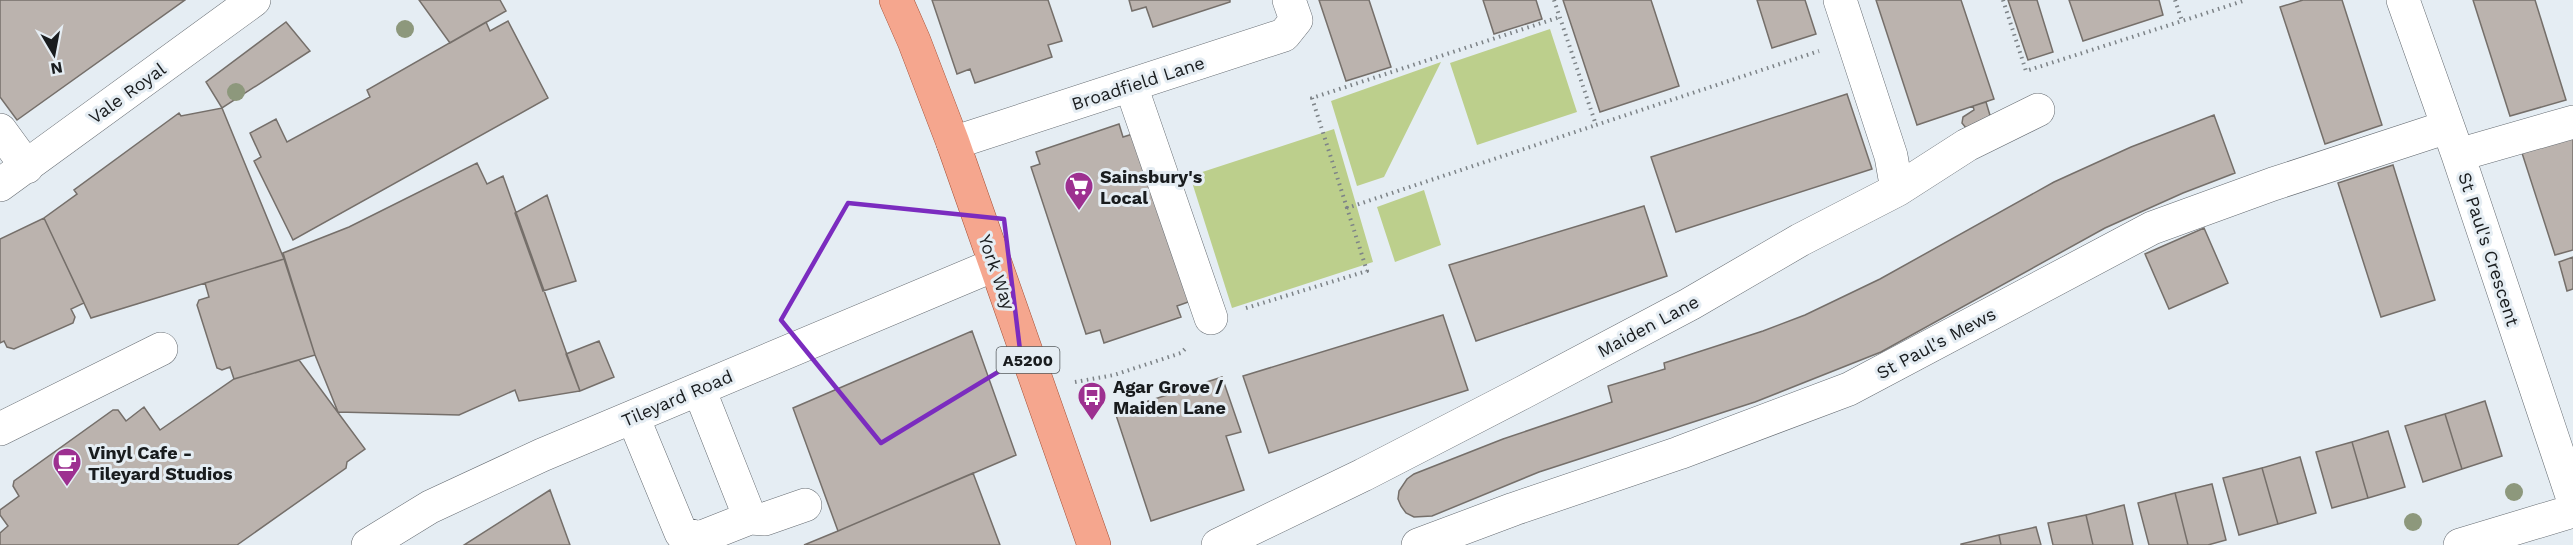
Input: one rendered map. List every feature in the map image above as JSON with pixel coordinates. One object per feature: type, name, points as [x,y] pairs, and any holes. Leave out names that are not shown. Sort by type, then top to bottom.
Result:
[{"type":"main road","name":"York Way","points":[[896,0],[953,142],[994,265],[1094,545]]},
{"type":"street","name":"Vale Royal","points":[[0,185],[254,0]]},
{"type":"street","name":"Broadfield Lane","points":[[953,142],[1284,35],[1296,20],[1289,0]]},
{"type":"street","points":[[1840,0],[1891,156],[1898,190]]},
{"type":"street","name":"St Paul's Crescent","points":[[2403,0],[2453,141],[2573,499]]},
{"type":"street","points":[[1131,86],[1211,318]]},
{"type":"street","name":"Maiden Lane","points":[[1218,545],[1363,475],[1690,304],[1800,240],[1898,190],[1967,145],[2038,110]]},
{"type":"street","name":"St Paul's Mews","points":[[1418,545],[1514,509],[1679,453],[1849,389],[2152,228],[2273,184],[2453,141],[2573,122]]},
{"type":"street","points":[[0,130],[27,167]]},
{"type":"street","name":"Tileyard Road","points":[[368,545],[430,507],[542,455],[994,265]]},
{"type":"street","points":[[0,429],[161,350]]},
{"type":"street","points":[[699,389],[750,518]]},
{"type":"street","points":[[633,417],[681,533],[699,538],[750,518],[765,519],[806,505]]},
{"type":"street","points":[[2460,545],[2573,511]]},
{"type":"path","points":[[1554,0],[1596,125]]},
{"type":"path","points":[[2003,0],[2026,71],[2246,0]]},
{"type":"path","points":[[2175,0],[2182,21]]},
{"type":"path","points":[[1069,382],[1114,375],[1181,353],[1211,318],[1367,271],[1312,98],[1560,17]]},
{"type":"path","points":[[1347,208],[1853,40]]},
{"type":"highlighted area","points":[[848,203],[1004,219],[1021,358],[881,443],[781,320]]},
{"type":"green space","points":[[1550,29],[1577,112],[1477,145],[1450,63]]},
{"type":"green space","points":[[1441,62],[1384,177],[1357,186],[1331,101]]},
{"type":"green space","points":[[1334,129],[1373,262],[1232,308],[1190,176]]},
{"type":"green space","points":[[1424,190],[1441,245],[1395,262],[1377,207]]},
{"type":"building","points":[[0,0],[185,0],[17,120],[0,97]]},
{"type":"building","points":[[419,0],[500,0],[506,11],[450,43]]},
{"type":"building","points":[[932,0],[1048,0],[1062,41],[1048,45],[1052,57],[975,83],[970,69],[957,74]]},
{"type":"building","points":[[1129,0],[1230,0],[1230,2],[1153,27],[1146,7],[1132,11]]},
{"type":"building","points":[[1319,0],[1369,0],[1391,67],[1346,81]]},
{"type":"building","points":[[1483,0],[1536,0],[1542,19],[1494,34]]},
{"type":"building","points":[[1563,0],[1651,0],[1679,86],[1600,112]]},
{"type":"building","points":[[1757,0],[1805,0],[1816,34],[1772,48]]},
{"type":"building","points":[[1876,0],[1961,0],[1994,99],[1917,125]]},
{"type":"building","points":[[2008,0],[2037,0],[2053,52],[2028,60]]},
{"type":"building","points":[[2069,0],[2159,0],[2163,15],[2083,41]]},
{"type":"building","points":[[2303,0],[2342,0],[2382,125],[2325,144],[2280,7]]},
{"type":"building","points":[[2473,0],[2535,0],[2566,100],[2510,116]]},
{"type":"building","points":[[508,21],[548,98],[293,240],[254,161],[261,157],[250,133],[276,119],[287,142],[370,97],[367,90],[486,22],[490,31]]},
{"type":"building","points":[[286,22],[310,51],[222,108],[206,82]]},
{"type":"building","points":[[1847,94],[1872,169],[1676,232],[1651,157]]},
{"type":"building","points":[[1986,102],[1992,122],[1966,128],[1962,123],[1963,117],[1974,110],[1973,106]]},
{"type":"building","points":[[222,108],[284,259],[91,318],[44,218],[77,194],[74,190],[179,113],[181,116]]},
{"type":"building","points":[[2214,115],[2235,173],[2183,193],[2105,228],[1881,352],[1755,402],[1539,472],[1432,516],[1414,517],[1406,513],[1401,506],[1398,499],[1399,491],[1407,479],[1414,474],[1503,439],[1612,402],[1608,386],[1665,369],[1664,363],[1805,315],[1880,279],[2054,182],[2131,147]]},
{"type":"building","points":[[1119,124],[1123,137],[1136,133],[1191,301],[1177,306],[1181,317],[1104,343],[1100,330],[1086,334],[1031,167],[1040,164],[1036,152]]},
{"type":"building","points":[[2573,137],[2573,250],[2555,255],[2522,153]]},
{"type":"building","points":[[477,163],[487,184],[503,176],[580,391],[519,401],[515,390],[459,415],[338,412],[315,355],[283,253],[349,227]]},
{"type":"building","points":[[2393,165],[2435,300],[2381,317],[2338,183]]},
{"type":"building","points":[[547,195],[576,281],[543,291],[515,213]]},
{"type":"building","points":[[1644,206],[1667,276],[1476,341],[1449,265]]},
{"type":"building","points":[[44,218],[84,303],[71,309],[75,317],[73,323],[14,349],[7,347],[4,341],[0,343],[0,239]]},
{"type":"building","points":[[2204,228],[2228,283],[2169,309],[2145,254]]},
{"type":"building","points":[[2573,257],[2573,289],[2567,291],[2559,262]]},
{"type":"building","points":[[284,259],[315,355],[234,379],[230,367],[222,370],[217,368],[197,305],[199,300],[209,297],[205,283]]},
{"type":"building","points":[[1443,315],[1468,390],[1269,453],[1243,376]]},
{"type":"building","points":[[972,331],[1016,455],[838,531],[793,408]]},
{"type":"building","points":[[599,341],[614,377],[580,391],[566,354]]},
{"type":"building","points":[[299,360],[365,449],[347,462],[346,468],[237,545],[0,545],[0,533],[8,526],[0,515],[0,510],[19,496],[13,486],[14,481],[113,410],[118,410],[126,421],[144,407],[160,430],[234,379]]},
{"type":"building","points":[[1222,377],[1241,432],[1226,436],[1244,490],[1151,521],[1115,412]]},
{"type":"building","points":[[2485,401],[2502,456],[2462,469],[2445,414]]},
{"type":"building","points":[[2445,414],[2462,469],[2423,482],[2405,426]]},
{"type":"building","points":[[2388,431],[2405,487],[2368,498],[2352,442]]},
{"type":"building","points":[[2352,442],[2368,498],[2332,508],[2316,452]]},
{"type":"building","points":[[2300,457],[2316,513],[2278,524],[2262,468]]},
{"type":"building","points":[[2262,468],[2278,524],[2239,535],[2223,478]]},
{"type":"building","points":[[973,473],[1000,545],[804,545],[838,531]]},
{"type":"building","points":[[2212,484],[2226,540],[2208,545],[2188,545],[2175,493]]},
{"type":"building","points":[[550,490],[570,545],[464,545]]},
{"type":"building","points":[[2175,493],[2188,545],[2149,545],[2138,503]]},
{"type":"building","points":[[2124,505],[2133,545],[2093,545],[2086,515]]},
{"type":"building","points":[[2086,515],[2093,545],[2053,545],[2048,523]]},
{"type":"building","points":[[2036,527],[2041,545],[2001,545],[1999,535]]},
{"type":"building","points":[[1999,535],[2001,545],[1961,545],[1961,544]]},
{"type":"place","name":"Sainsbury's Local","points":[[1079,212]]},
{"type":"place","name":"Agar Grove / Maiden Lane","points":[[1092,422]]},
{"type":"place","name":"Vinyl Cafe - Tileyard Studios","points":[[67,488]]}]
